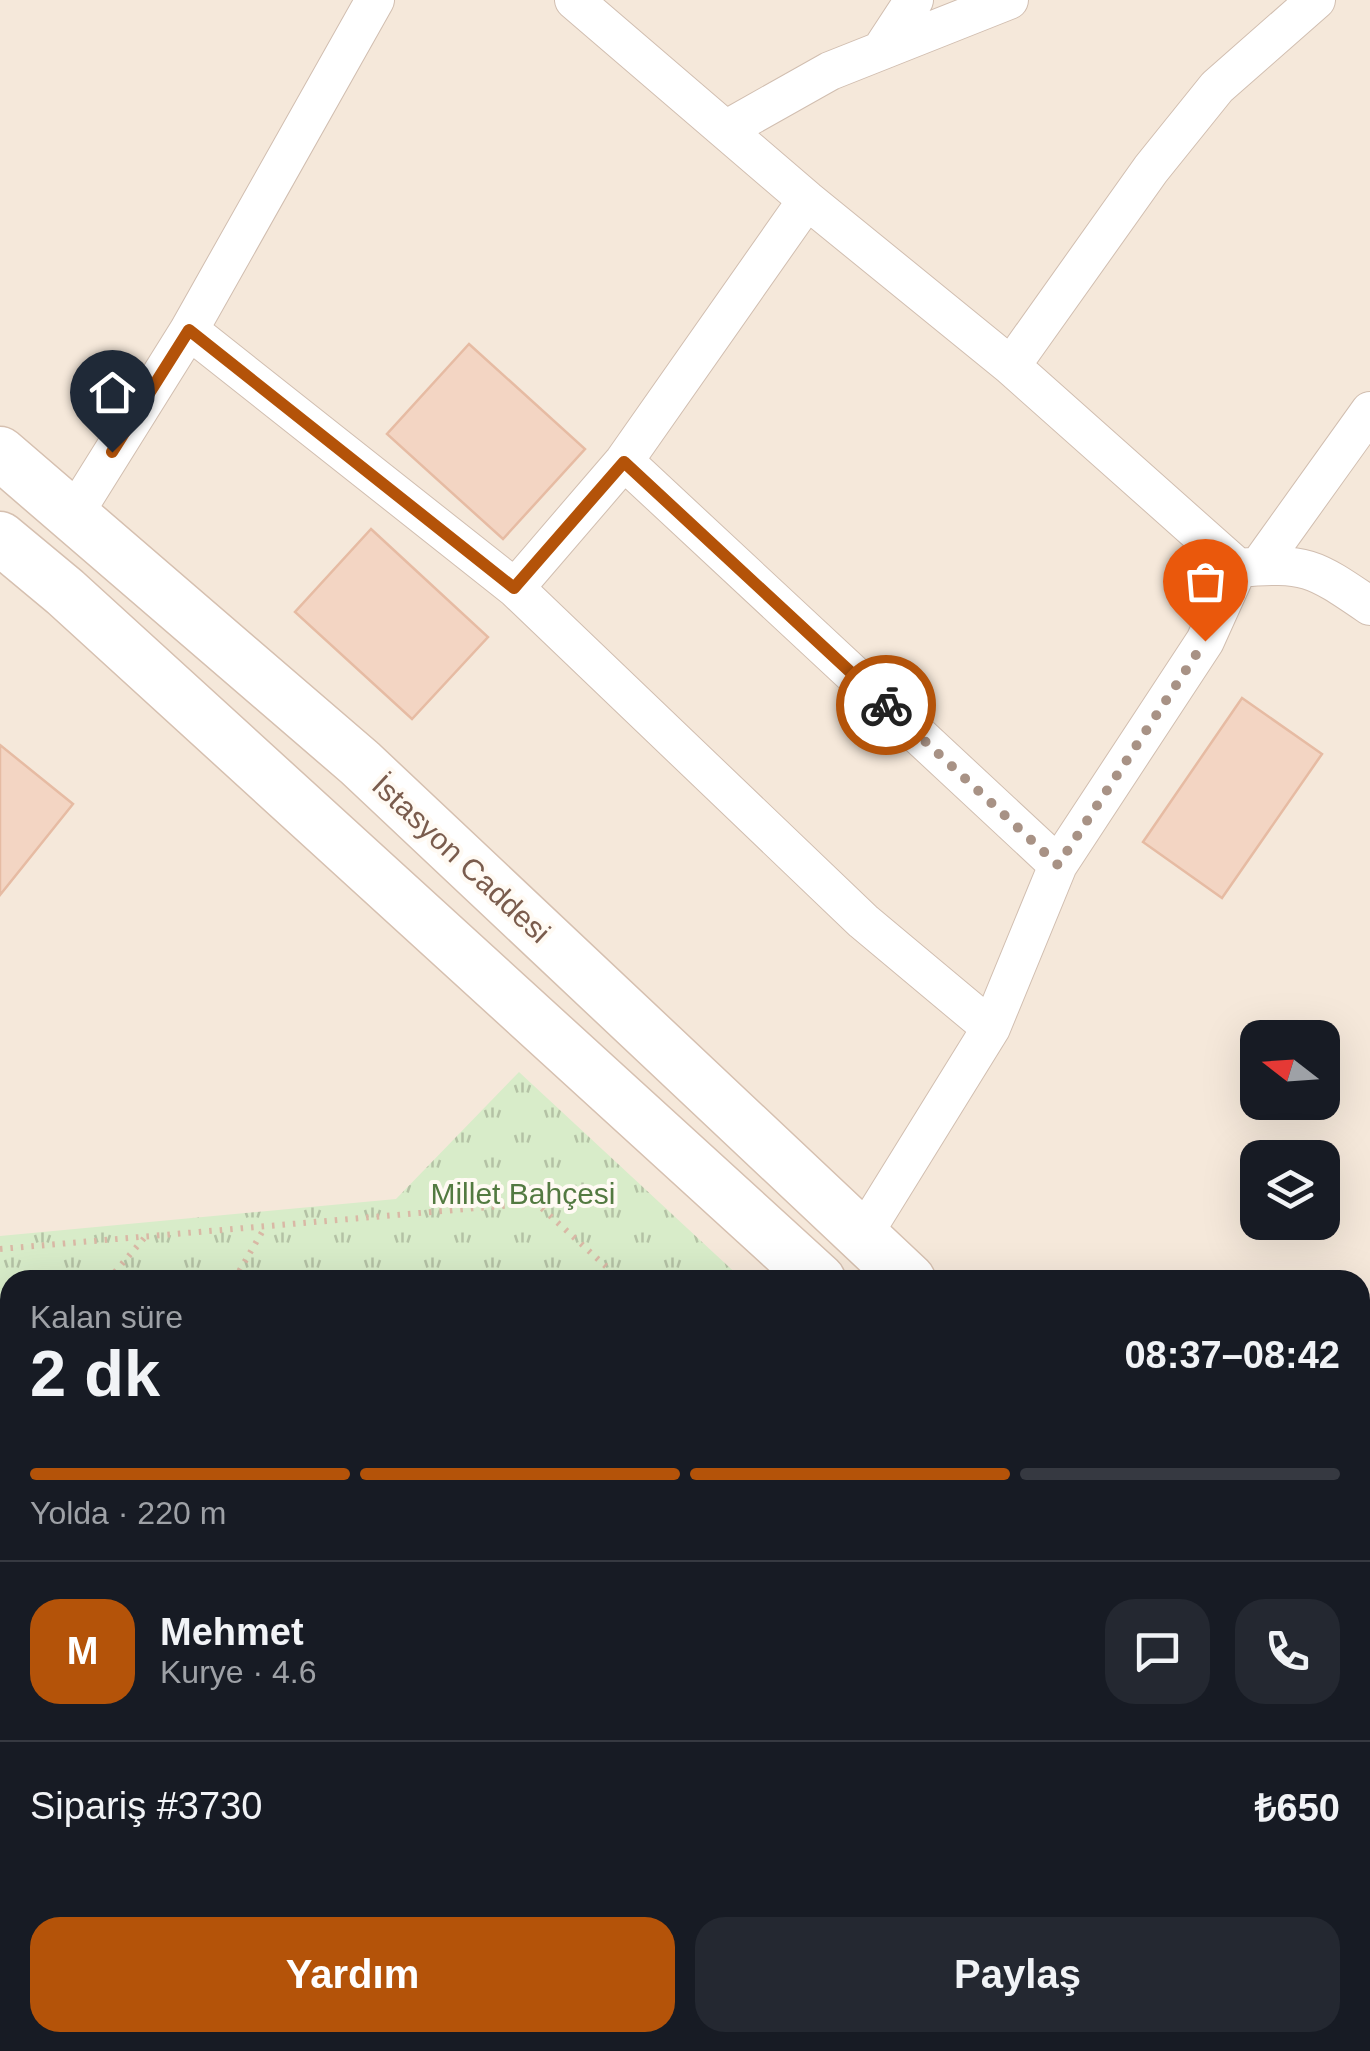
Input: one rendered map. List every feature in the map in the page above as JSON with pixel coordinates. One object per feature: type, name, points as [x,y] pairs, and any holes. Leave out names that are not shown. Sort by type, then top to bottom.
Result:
[{"type":"main road","name":"İstasyon Caddesi","points":[[0,454],[360,763],[898,1270]]},
{"type":"main road","points":[[0,538],[65,592],[808,1270]]},
{"type":"street","points":[[74,514],[189,330],[376,0]]},
{"type":"street","points":[[574,0],[806,200],[1012,366],[1248,567],[1292,563],[1330,578],[1370,606]]},
{"type":"street","points":[[882,49],[914,0]]},
{"type":"street","points":[[727,128],[830,71],[1009,0]]},
{"type":"street","points":[[1012,366],[1151,169],[1216,86],[1316,0]]},
{"type":"street","points":[[514,588],[624,462],[806,200]]},
{"type":"street","points":[[189,330],[514,588],[863,921],[991,1028]]},
{"type":"street","points":[[861,1238],[991,1028],[1058,865],[1205,641],[1248,567],[1370,411]]},
{"type":"street","points":[[624,462],[1058,865]]},
{"type":"path","points":[[0,1249],[536,1203],[610,1270]]},
{"type":"path","points":[[240,1270],[266,1226]]},
{"type":"path","points":[[117,1270],[147,1235]]},
{"type":"shaded area","points":[[0,0],[1370,0],[1370,1270],[0,1270]]},
{"type":"green space","name":"Millet Bahçesi","points":[[519,1072],[732,1270],[0,1270],[0,1236],[396,1199]]},
{"type":"building","points":[[469,344],[585,449],[503,539],[387,434]]},
{"type":"building","points":[[371,529],[488,637],[412,719],[295,612]]},
{"type":"building","points":[[1242,698],[1322,754],[1222,898],[1143,842]]},
{"type":"building","points":[[0,745],[73,804],[0,895]]},
{"type":"way so far","points":[[886,705],[1058,865],[1205,641]]},
{"type":"route","points":[[112,452],[189,330],[514,588],[624,462],[886,705]]}]
